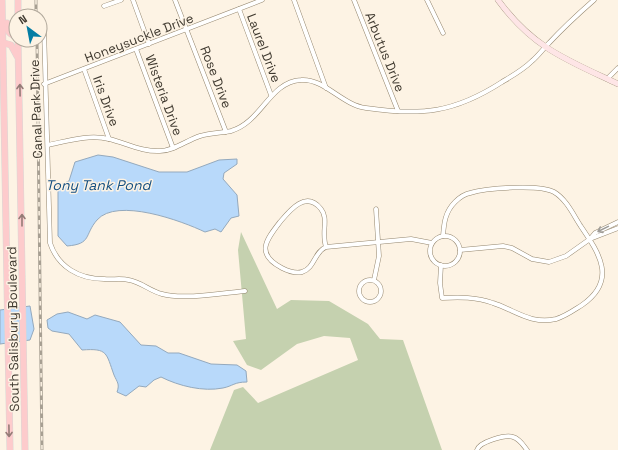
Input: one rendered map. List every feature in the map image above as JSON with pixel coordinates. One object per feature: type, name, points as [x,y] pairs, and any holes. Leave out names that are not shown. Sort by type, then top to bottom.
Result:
[{"type":"main road","name":"South Salisbury Boulevard","points":[[2,0],[10,450]]},
{"type":"main road","points":[[3,8],[6,12],[8,31]]},
{"type":"main road","points":[[2,45],[11,45],[19,60]]},
{"type":"main road","name":"South Salisbury Boulevard","points":[[18,48],[25,450]]},
{"type":"street","points":[[104,6],[121,0]]},
{"type":"street","points":[[133,0],[149,44]]},
{"type":"street","name":"Rose Drive","points":[[175,0],[226,132]]},
{"type":"street","name":"Honeysuckle Drive","points":[[44,84],[262,0]]},
{"type":"street","points":[[294,0],[326,88]]},
{"type":"street","name":"Arbutus Drive","points":[[354,0],[398,111]]},
{"type":"street","points":[[427,0],[443,33]]},
{"type":"street","points":[[498,0],[515,22],[544,47],[618,84]]},
{"type":"street","points":[[48,145],[81,138],[109,139],[129,146],[153,151],[166,151],[201,136],[226,132],[240,127],[251,120],[271,95],[283,86],[299,80],[312,81],[358,107],[398,111],[442,110],[470,101],[524,68],[594,0]]},
{"type":"street","name":"Laurel Drive","points":[[238,9],[271,95]]},
{"type":"street","name":"Canal Park Drive","points":[[44,48],[50,242],[56,256],[68,269],[77,274],[94,279],[135,282],[163,295],[197,295],[245,290]]},
{"type":"street","name":"Wisteria Drive","points":[[136,49],[173,148]]},
{"type":"street","points":[[607,79],[618,68]]},
{"type":"street","name":"Iris Drive","points":[[84,69],[109,139]]},
{"type":"street","points":[[442,236],[448,212],[456,202],[465,195],[477,191],[532,187],[548,189],[558,195],[566,204],[599,252],[603,265],[600,286],[592,298],[562,317],[548,320],[531,319],[494,303],[480,299],[465,297],[442,298],[440,283],[442,265]]},
{"type":"street","points":[[326,247],[323,236],[325,220],[323,212],[315,204],[306,201],[298,203],[291,208],[268,238],[265,248],[269,259],[274,264],[289,272],[298,273],[310,267],[317,254],[326,247],[417,240],[432,243]]},
{"type":"street","points":[[374,280],[366,280],[360,284],[358,292],[364,301],[371,302],[380,296],[381,289],[374,280],[378,261],[379,242],[376,209]]},
{"type":"street","points":[[590,239],[595,233],[618,222]]},
{"type":"street","points":[[460,250],[503,246],[512,248],[532,259],[549,262],[566,256],[590,239],[618,228]]},
{"type":"street","points":[[442,236],[452,237],[459,245],[460,250],[458,259],[450,265],[436,264],[431,256],[430,248],[432,243],[442,236]]},
{"type":"street","points":[[477,450],[482,443],[508,436],[515,438],[527,450]]},
{"type":"green space","points":[[241,232],[277,309],[291,300],[329,301],[368,324],[380,339],[403,340],[442,450],[210,450],[234,390],[243,387],[258,403],[358,360],[350,338],[324,336],[297,344],[261,370],[247,365],[233,341],[246,339],[238,250]]},
{"type":"water","name":"Tony Tank Pond","points":[[98,155],[113,157],[159,172],[187,172],[219,160],[237,159],[237,164],[224,173],[223,179],[237,195],[239,216],[231,218],[221,232],[215,229],[205,232],[181,222],[150,213],[119,211],[106,213],[93,225],[84,241],[75,245],[67,246],[58,236],[58,186],[69,181],[75,162]]},
{"type":"water","points":[[30,306],[34,329],[30,340],[0,344],[0,310]]},
{"type":"water","points":[[68,312],[87,319],[95,315],[120,322],[141,345],[156,346],[168,353],[179,353],[211,364],[237,365],[246,371],[247,382],[223,388],[199,389],[175,383],[161,377],[154,380],[146,387],[139,386],[126,396],[117,392],[118,383],[105,354],[97,350],[82,350],[69,334],[52,331],[48,328],[47,320],[57,314]]},
{"type":"railway","points":[[36,0],[36,8]]},
{"type":"railway","points":[[37,48],[42,450]]}]
